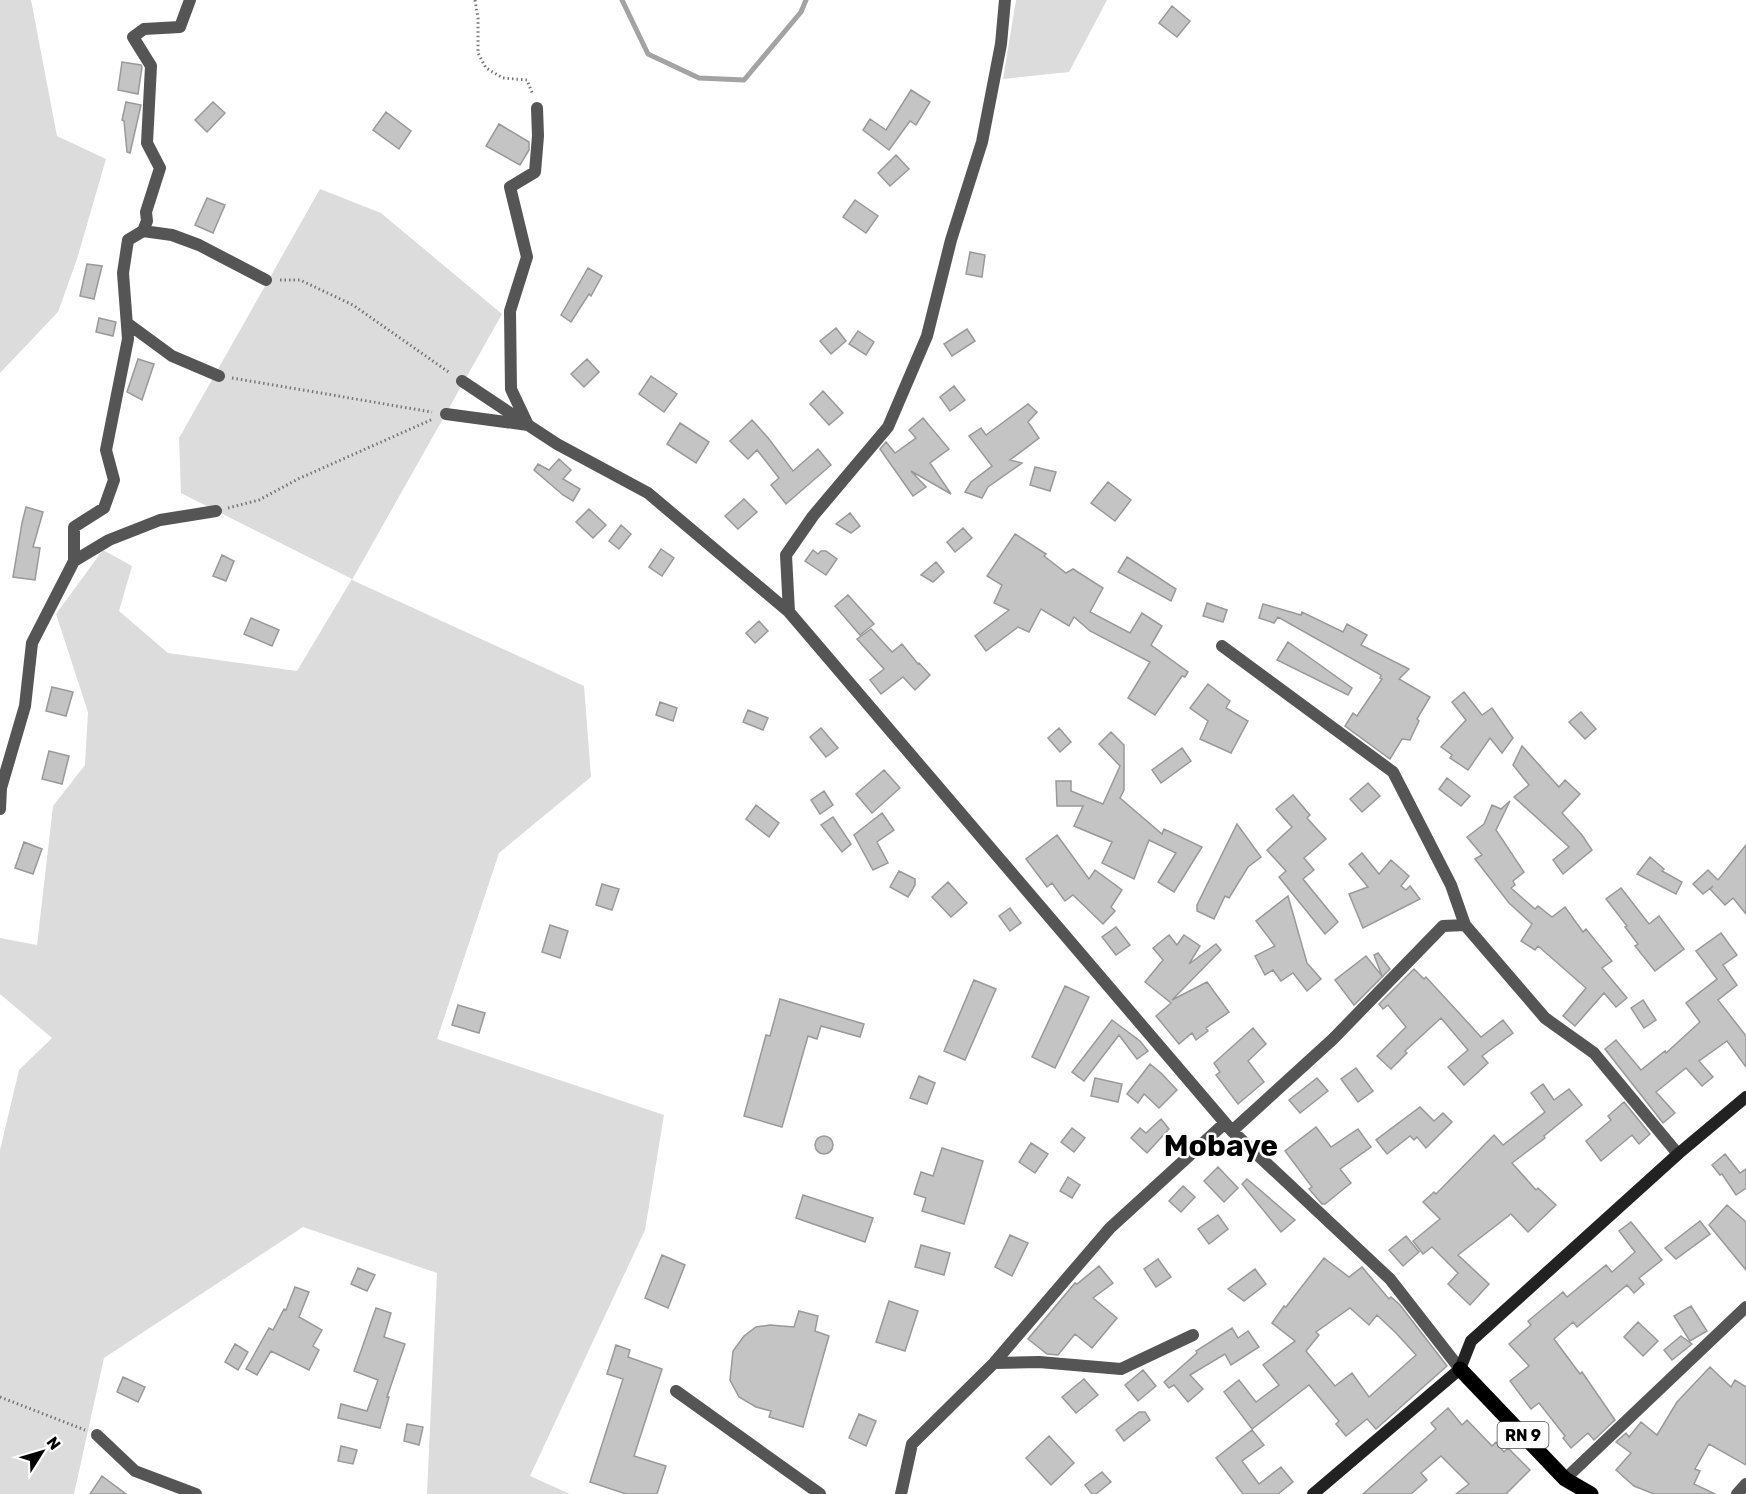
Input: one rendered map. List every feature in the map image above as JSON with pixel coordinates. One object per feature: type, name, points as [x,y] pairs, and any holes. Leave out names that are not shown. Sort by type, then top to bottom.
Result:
[{"type":"main road","points":[[1313,1494],[1460,1369],[1471,1341],[1678,1154],[1746,1097]]},
{"type":"main road","name":"RN 9","points":[[1460,1369],[1565,1479],[1591,1494]]},
{"type":"street","points":[[0,809],[2,788],[25,706],[32,643],[74,561],[74,527],[104,508],[114,480],[106,450],[128,339],[123,273],[128,240],[143,231],[147,221],[146,212],[160,168],[147,143],[151,66],[133,37],[144,29],[180,27],[190,0]]},
{"type":"street","points":[[789,612],[786,555],[813,516],[888,427],[927,336],[951,240],[982,142],[1001,44],[1005,0]]},
{"type":"street","points":[[528,425],[511,389],[510,311],[527,257],[510,187],[535,172],[538,136],[537,108]]},
{"type":"street","points":[[143,231],[172,235],[199,245],[266,280]]},
{"type":"street","points":[[127,323],[172,356],[219,376]]},
{"type":"street","points":[[462,381],[558,444],[648,493],[789,612],[1228,1127],[1390,1279],[1460,1369]]},
{"type":"street","points":[[446,414],[528,425]]},
{"type":"street","points":[[74,561],[109,540],[160,520],[216,511]]},
{"type":"street","points":[[1222,646],[1393,772],[1451,885],[1465,925],[1545,1018],[1594,1053],[1678,1154]]},
{"type":"street","points":[[901,1494],[912,1444],[994,1363],[1110,1228],[1333,1039],[1443,926],[1465,925]]},
{"type":"street","points":[[1565,1479],[1746,1307]]},
{"type":"street","points":[[994,1363],[1039,1362],[1121,1369],[1193,1335]]},
{"type":"street","points":[[676,1391],[820,1494]]},
{"type":"street","points":[[98,1435],[135,1471],[196,1494]]},
{"type":"street","points":[[1737,1494],[1746,1484]]},
{"type":"path","points":[[475,0],[478,18],[478,53],[486,68],[503,78],[527,80],[537,108]]},
{"type":"path","points":[[266,280],[300,280],[353,305],[462,381]]},
{"type":"path","points":[[219,376],[446,414]]},
{"type":"path","points":[[216,511],[259,500],[298,479],[446,414]]},
{"type":"path","points":[[0,1397],[98,1435]]},
{"type":"shaded area","points":[[0,0],[31,0],[57,136],[106,159],[77,259],[58,312],[0,373]]},
{"type":"shaded area","points":[[1016,0],[1107,0],[1069,72],[1003,79]]},
{"type":"shaded area","points":[[320,189],[381,213],[502,314],[352,580],[584,686],[591,777],[499,853],[437,1039],[664,1115],[645,1230],[530,1476],[570,1494],[427,1494],[437,1273],[303,1227],[104,1358],[74,1494],[0,1494],[0,1150],[19,1070],[52,1038],[0,994],[0,938],[37,945],[53,806],[85,765],[88,712],[56,614],[103,550],[132,566],[119,611],[168,653],[297,671],[352,579],[181,493],[179,438]]},
{"type":"building","points":[[1172,6],[1190,21],[1177,37],[1159,23]]},
{"type":"building","points":[[122,62],[142,67],[138,94],[118,90]]},
{"type":"building","points":[[911,90],[930,102],[916,125],[910,121],[889,150],[863,130],[870,119],[886,130]]},
{"type":"building","points":[[126,102],[141,105],[130,153],[127,152],[124,121],[122,120]]},
{"type":"building","points":[[213,102],[225,113],[207,132],[195,120]]},
{"type":"building","points":[[386,112],[411,131],[399,149],[373,130]]},
{"type":"building","points":[[499,124],[529,142],[529,150],[520,165],[486,146]]},
{"type":"building","points":[[896,155],[909,169],[890,186],[878,173]]},
{"type":"building","points":[[207,198],[225,205],[213,233],[195,225]]},
{"type":"building","points":[[855,200],[878,216],[866,233],[843,217]]},
{"type":"building","points":[[970,252],[985,255],[982,277],[966,274]]},
{"type":"building","points":[[87,264],[102,266],[94,299],[80,296]]},
{"type":"building","points":[[588,268],[602,276],[591,296],[589,294],[571,322],[561,315]]},
{"type":"building","points":[[99,318],[116,322],[113,336],[96,332]]},
{"type":"building","points":[[836,328],[846,341],[831,354],[820,341]]},
{"type":"building","points":[[967,329],[975,341],[952,356],[944,344]]},
{"type":"building","points":[[858,331],[874,342],[866,355],[849,344]]},
{"type":"building","points":[[138,359],[154,364],[142,400],[127,392]]},
{"type":"building","points":[[587,359],[599,372],[584,387],[571,374]]},
{"type":"building","points":[[651,376],[677,394],[664,412],[639,394]]},
{"type":"building","points":[[954,386],[965,400],[950,411],[940,397]]},
{"type":"building","points":[[823,391],[843,413],[829,425],[810,404]]},
{"type":"building","points":[[1028,404],[1037,412],[1028,422],[1039,438],[1010,460],[1022,463],[988,487],[982,498],[965,492],[971,482],[992,466],[969,436],[981,428],[986,435]]},
{"type":"building","points":[[923,418],[949,449],[930,463],[951,494],[911,471],[926,487],[913,496],[880,449],[886,442],[895,453],[916,438],[909,430]]},
{"type":"building","points":[[752,420],[793,471],[818,449],[831,465],[786,504],[771,485],[779,478],[757,450],[748,459],[730,441]]},
{"type":"building","points":[[680,423],[709,442],[696,463],[667,444]]},
{"type":"building","points":[[559,459],[571,470],[563,479],[580,489],[573,501],[534,470],[538,464],[549,470]]},
{"type":"building","points":[[1035,467],[1056,472],[1050,491],[1030,485]]},
{"type":"building","points":[[1108,482],[1131,500],[1115,521],[1091,503]]},
{"type":"building","points":[[744,499],[757,512],[738,529],[725,516]]},
{"type":"building","points":[[26,507],[43,512],[33,547],[40,548],[35,580],[13,577]]},
{"type":"building","points":[[589,509],[606,525],[593,538],[576,522]]},
{"type":"building","points":[[850,513],[860,526],[851,533],[836,524]]},
{"type":"building","points":[[621,525],[631,534],[619,549],[609,541]]},
{"type":"building","points":[[963,528],[972,538],[955,552],[947,542]]},
{"type":"building","points":[[1015,534],[1046,554],[1044,556],[1066,573],[1073,569],[1103,588],[1090,612],[1130,633],[1142,613],[1162,626],[1151,645],[1188,672],[1185,677],[1182,676],[1155,715],[1128,698],[1150,662],[1090,631],[1074,617],[1069,626],[1041,609],[1029,632],[1018,627],[986,651],[975,636],[1009,610],[994,603],[1002,585],[987,576]]},
{"type":"building","points":[[661,549],[674,558],[662,576],[649,567]]},
{"type":"building","points":[[813,550],[818,554],[826,551],[837,559],[826,575],[805,561]]},
{"type":"building","points":[[222,555],[234,561],[226,581],[213,576]]},
{"type":"building","points":[[1127,557],[1176,589],[1171,601],[1118,572]]},
{"type":"building","points":[[936,562],[944,572],[933,582],[921,575]]},
{"type":"building","points":[[848,595],[874,624],[860,635],[835,606]]},
{"type":"building","points":[[1207,603],[1227,610],[1223,622],[1203,616]]},
{"type":"building","points":[[1263,604],[1301,615],[1302,612],[1343,632],[1347,624],[1367,635],[1361,645],[1409,669],[1399,679],[1430,697],[1417,719],[1419,721],[1410,740],[1402,739],[1390,759],[1345,726],[1353,713],[1357,716],[1382,679],[1381,675],[1278,617],[1274,623],[1259,618]]},
{"type":"building","points":[[251,618],[279,630],[272,646],[244,634]]},
{"type":"building","points":[[759,621],[768,631],[755,643],[746,633]]},
{"type":"building","points":[[871,629],[892,652],[902,644],[930,675],[915,690],[903,677],[881,694],[870,680],[884,669],[857,639]]},
{"type":"building","points":[[1288,642],[1352,688],[1348,695],[1277,660]]},
{"type":"building","points":[[1208,684],[1230,701],[1226,708],[1248,721],[1231,753],[1200,739],[1208,721],[1190,708]]},
{"type":"building","points":[[52,687],[73,692],[66,716],[46,711]]},
{"type":"building","points":[[1464,692],[1482,715],[1492,708],[1513,738],[1502,753],[1490,738],[1468,770],[1450,758],[1452,755],[1441,747],[1466,720],[1452,702]]},
{"type":"building","points":[[660,702],[677,708],[673,721],[656,715]]},
{"type":"building","points":[[748,710],[768,718],[763,730],[743,722]]},
{"type":"building","points":[[1581,712],[1596,729],[1585,739],[1569,722]]},
{"type":"building","points":[[821,728],[838,748],[826,757],[810,737]]},
{"type":"building","points":[[1059,728],[1071,742],[1060,752],[1048,738]]},
{"type":"building","points":[[1111,732],[1124,745],[1124,790],[1120,798],[1162,834],[1164,829],[1202,847],[1174,892],[1158,882],[1176,853],[1149,840],[1134,879],[1102,863],[1112,842],[1074,826],[1083,806],[1057,806],[1056,781],[1071,781],[1071,791],[1103,804],[1120,766],[1099,744]]},
{"type":"building","points":[[1522,746],[1559,787],[1565,780],[1580,794],[1562,813],[1592,850],[1563,874],[1553,860],[1569,847],[1514,797],[1529,785],[1513,765]]},
{"type":"building","points":[[1182,748],[1191,761],[1161,783],[1152,770]]},
{"type":"building","points":[[49,751],[69,756],[62,784],[42,779]]},
{"type":"building","points":[[884,770],[900,788],[872,813],[856,794]]},
{"type":"building","points":[[1447,778],[1470,796],[1461,806],[1439,789]]},
{"type":"building","points":[[1368,783],[1380,796],[1362,812],[1350,799]]},
{"type":"building","points":[[824,791],[833,805],[820,814],[811,800]]},
{"type":"building","points":[[1293,795],[1310,815],[1307,818],[1326,839],[1304,858],[1314,870],[1303,879],[1338,922],[1325,934],[1279,877],[1286,871],[1267,850],[1292,827],[1276,809]]},
{"type":"building","points":[[1510,801],[1496,830],[1524,872],[1513,881],[1515,885],[1511,888],[1535,909],[1538,906],[1552,917],[1565,907],[1583,932],[1586,929],[1612,961],[1602,968],[1627,998],[1616,1007],[1604,993],[1575,1026],[1563,1016],[1586,988],[1538,946],[1535,950],[1521,941],[1532,924],[1509,903],[1475,859],[1482,855],[1467,837],[1484,824],[1492,805],[1501,809]]},
{"type":"building","points":[[756,805],[779,823],[769,837],[746,819]]},
{"type":"building","points":[[882,813],[894,830],[877,842],[888,863],[873,870],[854,835]]},
{"type":"building","points":[[833,817],[851,844],[842,852],[821,825]]},
{"type":"building","points":[[1237,824],[1261,857],[1248,867],[1229,898],[1225,896],[1214,919],[1197,911],[1197,905]]},
{"type":"building","points":[[1057,835],[1089,879],[1095,870],[1122,890],[1111,907],[1115,911],[1103,924],[1073,895],[1065,901],[1052,883],[1047,887],[1026,859]]},
{"type":"building","points":[[24,842],[42,849],[33,874],[15,868]]},
{"type":"building","points":[[1746,845],[1746,914],[1733,898],[1725,905],[1710,889],[1713,886],[1703,894],[1693,884],[1708,870],[1718,880]]},
{"type":"building","points":[[1362,853],[1379,874],[1391,860],[1409,876],[1401,886],[1406,890],[1410,886],[1420,899],[1363,928],[1349,894],[1368,887],[1349,864]]},
{"type":"building","points":[[1650,857],[1664,869],[1662,871],[1682,882],[1676,894],[1637,874]]},
{"type":"building","points":[[899,871],[915,879],[915,885],[908,897],[890,887]]},
{"type":"building","points":[[948,882],[967,903],[951,917],[932,897]]},
{"type":"building","points":[[602,884],[619,889],[612,910],[596,905]]},
{"type":"building","points":[[1621,888],[1649,924],[1659,916],[1684,949],[1655,971],[1635,946],[1638,944],[1625,927],[1627,926],[1606,899]]},
{"type":"building","points":[[1288,896],[1307,963],[1321,979],[1307,991],[1293,973],[1281,981],[1273,970],[1265,975],[1255,956],[1275,946],[1256,921]]},
{"type":"building","points":[[1010,908],[1021,923],[1010,931],[999,916]]},
{"type":"building","points":[[550,925],[568,931],[560,958],[542,952]]},
{"type":"building","points":[[1116,927],[1130,945],[1116,955],[1102,937]]},
{"type":"building","points":[[1721,933],[1737,955],[1723,965],[1737,985],[1718,1000],[1746,1036],[1746,1067],[1727,1041],[1699,1061],[1713,1077],[1702,1086],[1686,1068],[1656,1092],[1675,1113],[1663,1123],[1605,1049],[1616,1040],[1641,1070],[1665,1051],[1666,1053],[1700,1022],[1686,1003],[1717,979],[1696,951]]},
{"type":"building","points":[[1169,935],[1177,945],[1184,935],[1200,946],[1189,964],[1216,944],[1221,950],[1172,1000],[1207,982],[1229,1012],[1206,1028],[1208,1031],[1196,1040],[1192,1033],[1179,1044],[1156,1016],[1171,1003],[1145,982],[1163,960],[1153,948]]},
{"type":"building","points":[[1378,953],[1390,969],[1354,1005],[1335,980],[1366,956],[1382,976],[1374,955]]},
{"type":"building","points":[[1414,969],[1424,979],[1426,977],[1481,1037],[1503,1020],[1513,1033],[1482,1056],[1488,1063],[1464,1085],[1448,1067],[1468,1050],[1441,1018],[1405,1051],[1407,1053],[1391,1069],[1377,1056],[1406,1027],[1388,1005],[1383,1009],[1379,1004]]},
{"type":"building","points":[[974,980],[996,989],[965,1060],[944,1051]]},
{"type":"building","points":[[1065,986],[1089,997],[1055,1068],[1032,1057]]},
{"type":"building","points":[[780,999],[864,1024],[860,1037],[821,1026],[817,1039],[808,1036],[782,1127],[744,1116],[766,1035],[770,1036]]},
{"type":"building","points":[[1643,1000],[1656,1020],[1644,1028],[1631,1008]]},
{"type":"building","points":[[458,1005],[485,1013],[479,1033],[452,1025]]},
{"type":"building","points":[[1112,1020],[1140,1041],[1148,1051],[1137,1059],[1119,1035],[1084,1081],[1072,1072]]},
{"type":"building","points":[[1253,1028],[1266,1044],[1248,1061],[1264,1082],[1238,1104],[1216,1075],[1220,1072],[1214,1063]]},
{"type":"building","points":[[1150,1064],[1177,1090],[1159,1108],[1144,1094],[1138,1103],[1127,1094]]},
{"type":"building","points":[[1356,1068],[1373,1091],[1358,1102],[1341,1079]]},
{"type":"building","points":[[919,1076],[935,1083],[927,1104],[910,1098]]},
{"type":"building","points":[[1095,1078],[1122,1084],[1118,1102],[1091,1096]]},
{"type":"building","points":[[1317,1078],[1328,1091],[1300,1113],[1289,1100]]},
{"type":"building","points":[[1543,1084],[1554,1100],[1569,1089],[1582,1105],[1544,1136],[1545,1138],[1512,1163],[1536,1190],[1538,1188],[1556,1205],[1528,1232],[1511,1214],[1458,1255],[1489,1284],[1470,1305],[1448,1284],[1458,1273],[1432,1247],[1423,1254],[1413,1241],[1440,1219],[1423,1202],[1434,1192],[1436,1194],[1494,1135],[1503,1145],[1545,1112],[1531,1093]]},
{"type":"building","points":[[1624,1102],[1650,1134],[1639,1144],[1632,1135],[1601,1161],[1586,1141],[1611,1120],[1608,1116]]},
{"type":"building","points":[[1420,1107],[1434,1121],[1443,1113],[1452,1122],[1426,1148],[1417,1137],[1414,1140],[1410,1136],[1387,1154],[1376,1140]]},
{"type":"building","points":[[1161,1119],[1169,1129],[1147,1153],[1131,1138],[1140,1128],[1146,1133]]},
{"type":"building","points":[[1316,1127],[1331,1147],[1358,1129],[1371,1147],[1340,1169],[1351,1183],[1325,1204],[1322,1204],[1309,1189],[1312,1187],[1285,1151]]},
{"type":"building","points":[[1072,1128],[1085,1138],[1074,1152],[1061,1142]]},
{"type":"building","points":[[820,1136],[828,1136],[833,1141],[831,1152],[820,1154],[815,1149],[815,1141]]},
{"type":"building","points":[[1031,1143],[1048,1154],[1035,1173],[1019,1162]]},
{"type":"building","points":[[942,1148],[983,1161],[964,1224],[922,1211],[926,1198],[914,1194],[921,1172],[933,1176]]},
{"type":"building","points":[[1725,1154],[1740,1173],[1746,1169],[1746,1188],[1736,1195],[1722,1174],[1720,1175],[1712,1165]]},
{"type":"building","points":[[1218,1167],[1238,1188],[1224,1202],[1204,1181]]},
{"type":"building","points":[[1068,1177],[1080,1185],[1072,1198],[1060,1191]]},
{"type":"building","points":[[1247,1179],[1295,1220],[1281,1232],[1242,1184]]},
{"type":"building","points":[[1183,1186],[1195,1197],[1181,1212],[1169,1201]]},
{"type":"building","points":[[803,1195],[873,1218],[865,1242],[796,1218]]},
{"type":"building","points":[[1727,1205],[1746,1222],[1746,1270],[1709,1225]]},
{"type":"building","points":[[1218,1215],[1228,1229],[1209,1244],[1198,1229]]},
{"type":"building","points":[[1700,1221],[1710,1234],[1676,1259],[1665,1248]]},
{"type":"building","points":[[1631,1222],[1662,1260],[1639,1278],[1644,1284],[1634,1293],[1627,1285],[1577,1327],[1573,1322],[1554,1339],[1580,1374],[1582,1372],[1615,1420],[1594,1440],[1588,1433],[1571,1448],[1563,1438],[1565,1436],[1539,1403],[1531,1409],[1510,1381],[1529,1366],[1509,1344],[1531,1325],[1528,1321],[1563,1292],[1567,1297],[1606,1265],[1612,1272],[1635,1252],[1619,1231]]},
{"type":"building","points":[[1010,1235],[1028,1243],[1012,1276],[995,1267]]},
{"type":"building","points":[[1406,1236],[1419,1252],[1403,1266],[1389,1250]]},
{"type":"building","points":[[921,1245],[950,1253],[944,1275],[915,1267]]},
{"type":"building","points":[[662,1255],[685,1265],[668,1308],[645,1298]]},
{"type":"building","points":[[1324,1258],[1349,1277],[1362,1267],[1389,1299],[1391,1297],[1400,1305],[1447,1366],[1376,1429],[1367,1419],[1346,1436],[1336,1424],[1339,1421],[1309,1385],[1252,1429],[1224,1392],[1239,1380],[1256,1402],[1279,1385],[1263,1365],[1295,1341],[1272,1323],[1284,1306],[1286,1307]],"holes":[[[1350,1308],[1369,1325],[1377,1315],[1416,1355],[1369,1397],[1352,1373],[1335,1386],[1306,1351],[1319,1335],[1316,1332]]]},
{"type":"building","points":[[1158,1259],[1171,1277],[1156,1287],[1144,1269]]},
{"type":"building","points":[[1099,1266],[1113,1283],[1093,1298],[1117,1318],[1092,1348],[1075,1334],[1058,1355],[1047,1354],[1028,1339],[1075,1283],[1077,1284]]},
{"type":"building","points":[[358,1268],[375,1275],[367,1291],[351,1284]]},
{"type":"building","points":[[1255,1269],[1266,1284],[1244,1301],[1228,1289]]},
{"type":"building","points":[[295,1287],[309,1292],[299,1317],[322,1330],[313,1346],[319,1350],[309,1370],[271,1351],[257,1375],[246,1369],[269,1328],[273,1330],[284,1309],[286,1310]]},
{"type":"building","points":[[889,1301],[918,1311],[905,1351],[876,1342]]},
{"type":"building","points":[[1691,1306],[1707,1331],[1690,1341],[1674,1316]]},
{"type":"building","points":[[376,1308],[391,1313],[384,1337],[405,1344],[387,1397],[389,1397],[380,1428],[338,1418],[341,1404],[367,1411],[378,1380],[354,1371]]},
{"type":"building","points":[[799,1311],[818,1316],[815,1331],[829,1336],[803,1427],[769,1417],[771,1411],[756,1407],[739,1397],[730,1380],[733,1351],[744,1336],[756,1327],[770,1325],[794,1327]]},
{"type":"building","points":[[1638,1322],[1658,1341],[1643,1356],[1624,1337]]},
{"type":"building","points":[[1232,1328],[1238,1338],[1248,1331],[1259,1347],[1231,1365],[1225,1354],[1190,1375],[1203,1389],[1188,1402],[1174,1385],[1169,1388],[1164,1382],[1197,1353],[1196,1351]]},
{"type":"building","points":[[1681,1336],[1692,1344],[1672,1360],[1664,1350]]},
{"type":"building","points":[[235,1344],[248,1352],[238,1370],[225,1362]]},
{"type":"building","points":[[616,1345],[630,1350],[628,1357],[662,1369],[634,1456],[666,1466],[657,1494],[626,1494],[590,1482],[623,1379],[607,1374]]},
{"type":"building","points":[[1710,1367],[1731,1387],[1735,1380],[1746,1387],[1746,1465],[1709,1444],[1695,1469],[1700,1471],[1694,1484],[1715,1494],[1654,1494],[1634,1486],[1616,1470],[1631,1453],[1616,1442],[1626,1433],[1629,1437],[1641,1422],[1657,1435],[1677,1402]]},
{"type":"building","points":[[1143,1370],[1156,1386],[1138,1401],[1125,1385]]},
{"type":"building","points":[[123,1377],[145,1387],[138,1402],[117,1392]]},
{"type":"building","points":[[1084,1379],[1098,1395],[1076,1413],[1062,1397]]},
{"type":"building","points":[[1448,1408],[1462,1425],[1467,1420],[1492,1446],[1496,1442],[1504,1452],[1508,1448],[1530,1470],[1506,1494],[1456,1494],[1469,1484],[1441,1456],[1421,1473],[1427,1480],[1411,1494],[1363,1494],[1436,1429],[1431,1423]]},
{"type":"building","points":[[1139,1412],[1145,1412],[1150,1420],[1124,1441],[1116,1430]]},
{"type":"building","points":[[859,1414],[876,1421],[866,1446],[849,1438]]},
{"type":"building","points":[[407,1424],[423,1427],[419,1445],[404,1441]]},
{"type":"building","points":[[1252,1430],[1264,1445],[1242,1461],[1259,1484],[1281,1467],[1293,1482],[1278,1494],[1243,1494],[1216,1458]]},
{"type":"building","points":[[1049,1436],[1074,1463],[1051,1485],[1026,1458]]},
{"type":"building","points":[[341,1446],[357,1450],[353,1464],[338,1461]]},
{"type":"building","points":[[1102,1472],[1111,1482],[1096,1494],[1092,1494],[1085,1485]]},
{"type":"building","points":[[102,1476],[126,1494],[90,1494]]},
{"type":"waterway","points":[[622,0],[648,54],[699,78],[744,80],[801,12],[806,0]]},
{"type":"district","name":"Mobaye","points":[[1221,1146]]}]
